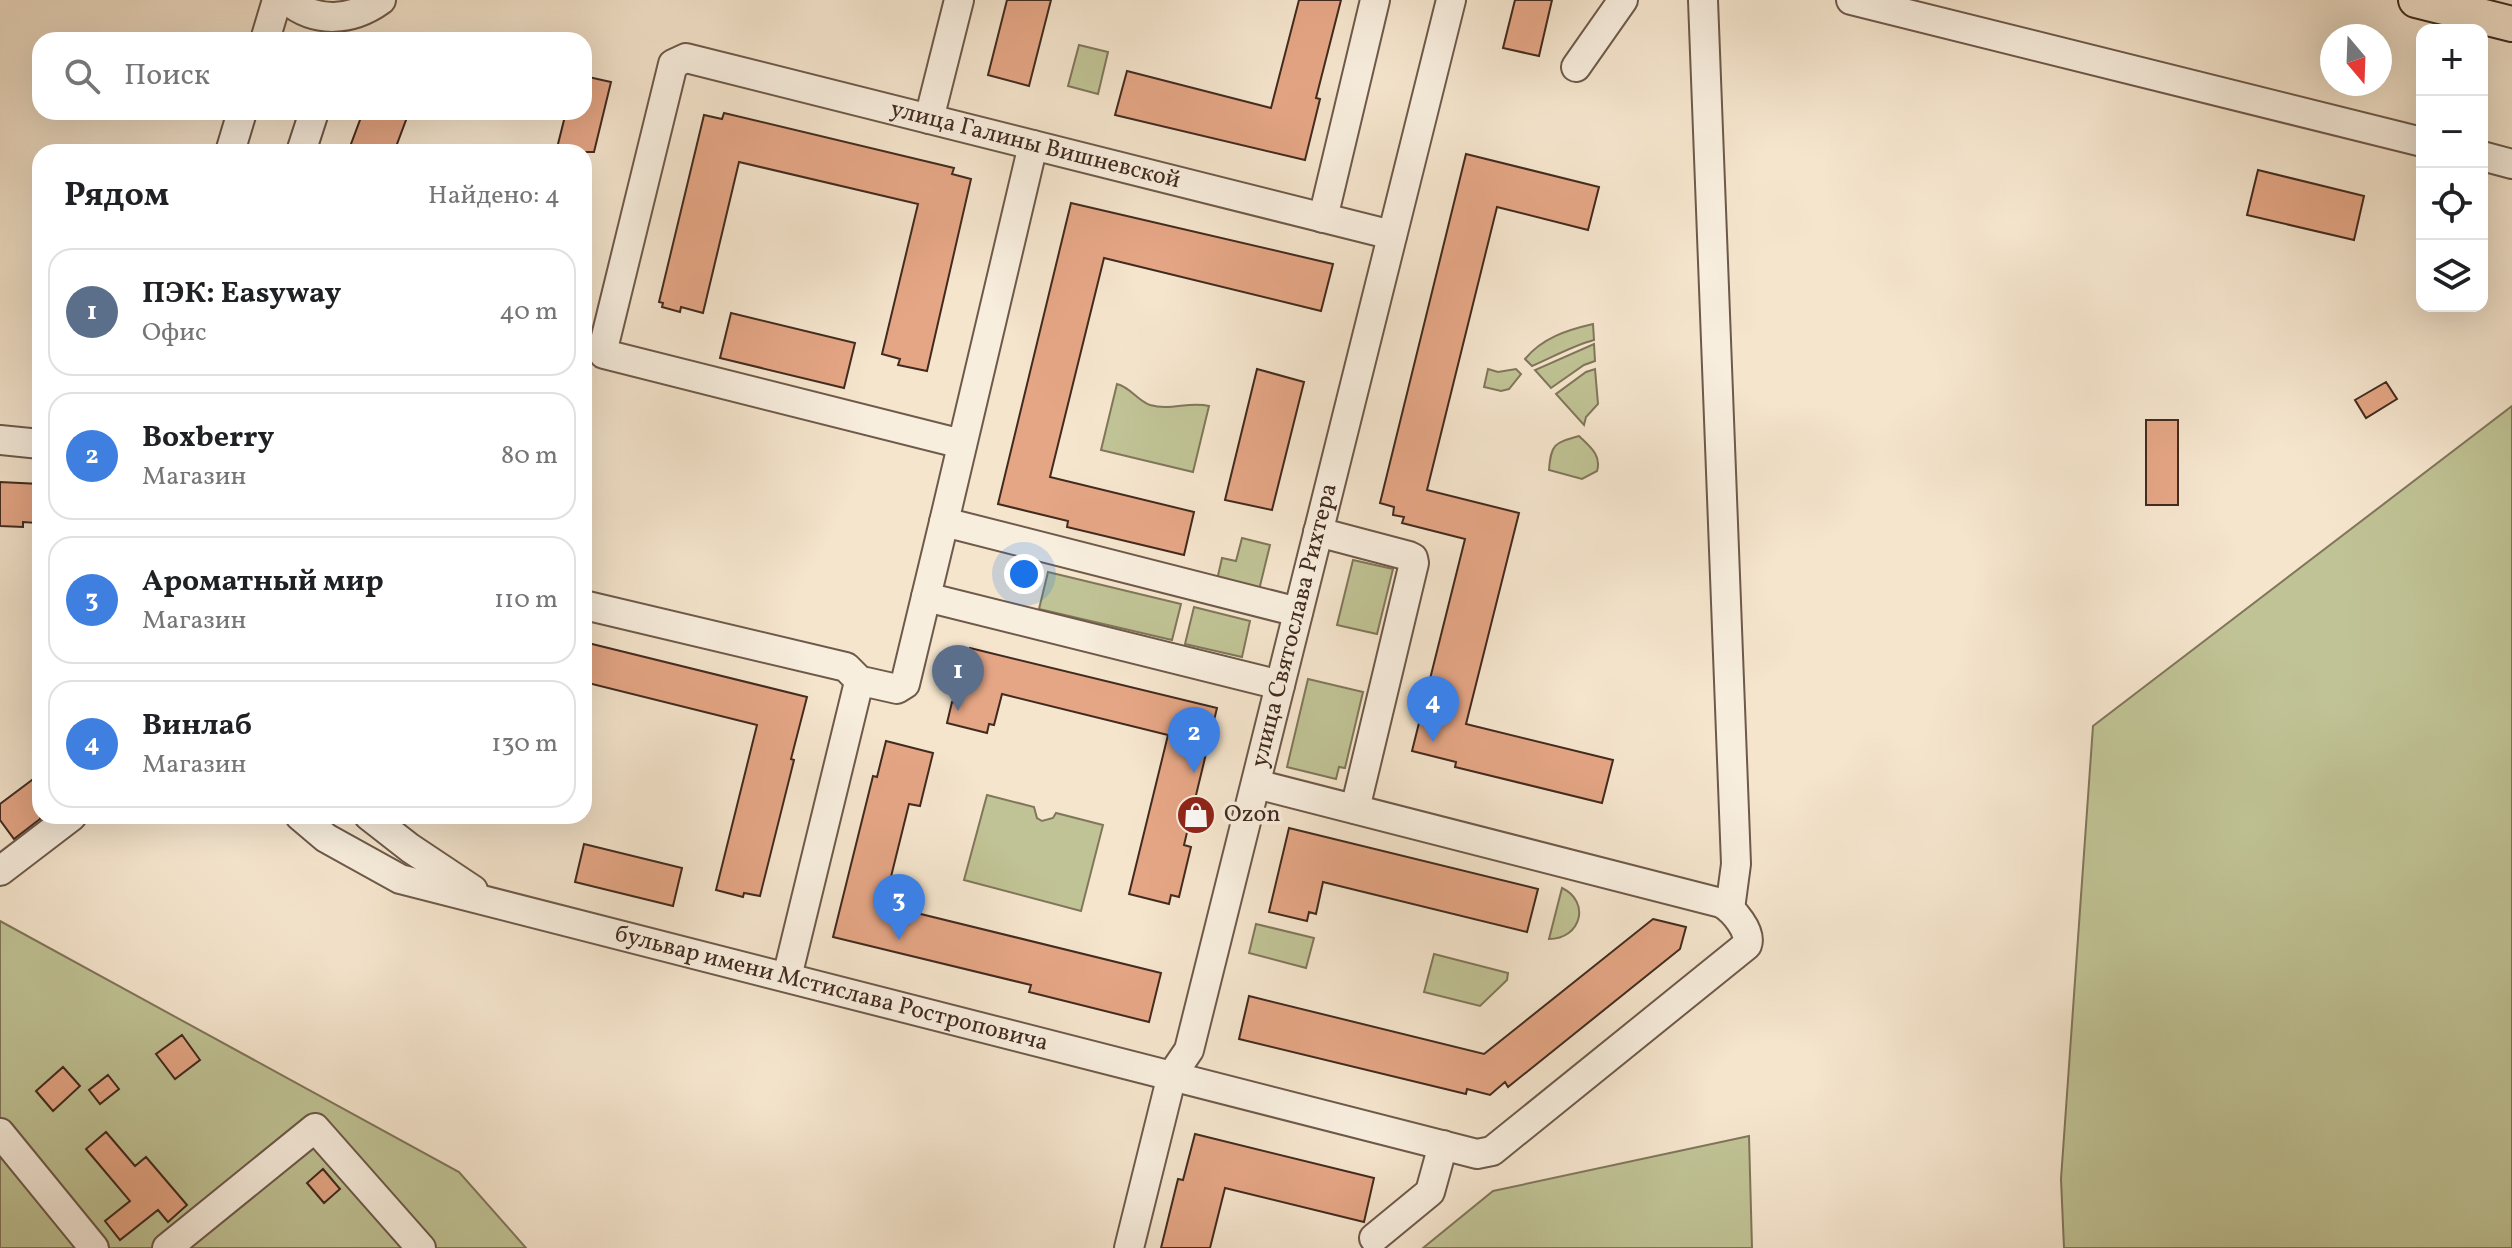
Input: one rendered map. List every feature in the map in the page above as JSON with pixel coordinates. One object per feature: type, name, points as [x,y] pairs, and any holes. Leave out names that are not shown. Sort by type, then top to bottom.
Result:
[{"type":"main road","points":[[2416,0],[2512,24]]},
{"type":"street","points":[[267,32],[277,0]]},
{"type":"street","points":[[287,0],[341,29],[381,0]]},
{"type":"street","points":[[929,119],[959,0]]},
{"type":"street","points":[[1323,218],[1375,0]]},
{"type":"street","name":"улица Святослава Рихтера","points":[[1129,1248],[1172,1075],[1188,1055],[1451,0]]},
{"type":"street","points":[[1576,67],[1623,0]]},
{"type":"street","points":[[1256,784],[1721,903],[1730,909],[1736,848],[1703,0]]},
{"type":"street","points":[[1851,0],[2416,141]]},
{"type":"street","name":"улица Галины Вишневской","points":[[594,354],[606,337],[673,64],[686,58],[1392,235]]},
{"type":"street","points":[[232,144],[240,120]]},
{"type":"street","points":[[304,144],[311,120]]},
{"type":"street","points":[[592,607],[846,667],[862,683],[897,689],[905,684],[1033,145]]},
{"type":"street","points":[[2488,158],[2512,164]]},
{"type":"street","points":[[594,354],[962,444]]},
{"type":"street","points":[[0,440],[32,443]]},
{"type":"street","points":[[944,522],[1298,612]]},
{"type":"street","points":[[1318,532],[1409,556],[1414,563],[1355,809]]},
{"type":"street","points":[[926,597],[1280,685]]},
{"type":"street","points":[[787,977],[858,686],[862,683]]},
{"type":"street","points":[[0,871],[62,824]]},
{"type":"street","name":"бульвар имени Мстислава Ростроповича","points":[[309,824],[326,838],[400,879],[1477,1154],[1492,1151],[1747,945],[1748,934],[1730,909]]},
{"type":"street","points":[[379,824],[491,902]]},
{"type":"street","points":[[167,1248],[315,1128],[421,1248]]},
{"type":"street","points":[[0,1133],[94,1248]]},
{"type":"street","points":[[1374,1238],[1430,1192],[1443,1145]]},
{"type":"green space","points":[[1079,45],[1108,52],[1098,94],[1068,86]]},
{"type":"green space","points":[[1593,324],[1594,340],[1532,366],[1525,359],[1556,336]]},
{"type":"green space","points":[[1594,344],[1595,361],[1551,388],[1535,370]]},
{"type":"green space","points":[[1488,369],[1498,372],[1516,369],[1521,374],[1509,389],[1501,391],[1484,387]]},
{"type":"green space","points":[[1595,369],[1598,404],[1586,417],[1584,425],[1556,394]]},
{"type":"green space","points":[[1117,384],[1150,405],[1209,406],[1193,472],[1101,450]]},
{"type":"green space","points":[[2512,406],[2512,1248],[2064,1248],[2061,1179],[2093,726]]},
{"type":"green space","points":[[1579,436],[1596,456],[1597,471],[1582,479],[1549,470],[1555,446]]},
{"type":"green space","points":[[1242,538],[1270,545],[1259,590],[1217,580],[1222,558],[1236,561]]},
{"type":"green space","points":[[1353,560],[1393,569],[1377,634],[1337,625]]},
{"type":"green space","points":[[1048,572],[1181,604],[1172,640],[1039,609]]},
{"type":"green space","points":[[1194,607],[1250,621],[1242,657],[1185,644]]},
{"type":"green space","points":[[1308,679],[1363,692],[1345,768],[1339,767],[1336,779],[1287,767]]},
{"type":"green space","points":[[987,795],[1034,807],[1037,818],[1042,821],[1053,818],[1056,813],[1103,825],[1081,911],[964,880]]},
{"type":"green space","points":[[1562,888],[1577,902],[1578,919],[1569,933],[1549,939]]},
{"type":"green space","points":[[0,921],[459,1172],[526,1248],[0,1248]]},
{"type":"green space","points":[[1256,924],[1314,938],[1306,968],[1249,953]]},
{"type":"green space","points":[[1434,954],[1508,973],[1507,980],[1480,1006],[1424,992]]},
{"type":"green space","points":[[1749,1136],[1752,1248],[1423,1248],[1493,1191]]},
{"type":"building","points":[[1007,0],[1051,0],[1029,86],[988,75]]},
{"type":"building","points":[[1299,0],[1341,0],[1316,98],[1320,99],[1305,160],[1115,115],[1127,71],[1271,108]]},
{"type":"building","points":[[1515,0],[1552,0],[1539,56],[1503,48]]},
{"type":"building","points":[[592,78],[611,82],[594,152],[592,144],[558,144],[564,120],[592,120]]},
{"type":"building","points":[[724,113],[954,168],[952,174],[971,179],[927,371],[898,365],[900,359],[882,354],[918,204],[739,162],[703,313],[681,307],[680,312],[662,307],[663,303],[659,302],[704,115],[722,119]]},
{"type":"building","points":[[360,120],[406,120],[397,144],[351,144]]},
{"type":"building","points":[[1466,154],[1599,187],[1588,230],[1497,207],[1427,490],[1519,513],[1466,724],[1613,760],[1602,803],[1455,767],[1456,762],[1412,751],[1465,539],[1402,523],[1404,517],[1393,515],[1394,507],[1380,503]]},
{"type":"building","points":[[2258,170],[2364,196],[2354,240],[2247,215]]},
{"type":"building","points":[[1071,203],[1333,264],[1321,311],[1104,258],[1050,477],[1194,512],[1184,555],[1067,527],[1068,521],[998,504]]},
{"type":"building","points":[[731,313],[855,343],[844,388],[720,358]]},
{"type":"building","points":[[1257,369],[1304,382],[1272,510],[1225,500]]},
{"type":"building","points":[[2386,382],[2397,399],[2366,418],[2355,400]]},
{"type":"building","points":[[2146,420],[2178,420],[2178,505],[2146,505]]},
{"type":"building","points":[[0,482],[32,484],[32,523],[23,522],[23,527],[0,526]]},
{"type":"building","points":[[592,644],[807,697],[760,896],[744,893],[743,897],[716,890],[757,725],[592,684]]},
{"type":"building","points":[[970,648],[1217,708],[1184,845],[1191,847],[1179,897],[1171,895],[1169,904],[1129,894],[1168,735],[1002,694],[994,725],[989,724],[987,733],[947,723],[952,702],[956,703]]},
{"type":"building","points":[[886,741],[933,753],[920,806],[909,804],[884,905],[1161,973],[1149,1022],[1029,992],[1031,985],[833,937],[873,776],[877,777]]},
{"type":"building","points":[[32,780],[34,824],[14,839],[0,820],[0,804]]},
{"type":"building","points":[[1289,828],[1538,889],[1527,932],[1323,882],[1316,914],[1309,912],[1307,921],[1269,912]]},
{"type":"building","points":[[584,844],[682,868],[673,906],[575,882]]},
{"type":"building","points":[[1653,919],[1686,927],[1680,949],[1508,1087],[1505,1082],[1490,1095],[1467,1089],[1466,1094],[1239,1039],[1249,996],[1484,1054]]},
{"type":"building","points":[[182,1035],[200,1060],[175,1079],[156,1054]]},
{"type":"building","points":[[63,1067],[80,1086],[53,1111],[36,1091]]},
{"type":"building","points":[[108,1075],[119,1089],[100,1104],[89,1090]]},
{"type":"building","points":[[106,1132],[135,1166],[146,1157],[187,1205],[168,1222],[158,1210],[120,1240],[105,1221],[130,1201],[86,1149]]},
{"type":"building","points":[[1195,1134],[1374,1178],[1364,1222],[1225,1188],[1210,1248],[1161,1248],[1178,1179],[1183,1180]]},
{"type":"building","points":[[323,1169],[340,1189],[324,1203],[307,1183]]},
{"type":"place","name":"ПЭК: Easyway","points":[[958,711]]},
{"type":"place","name":"Винлаб","points":[[1433,742]]},
{"type":"place","name":"Boxberry","points":[[1194,773]]},
{"type":"place","name":"Ozon","points":[[1196,815]]},
{"type":"place","name":"Ароматный мир","points":[[899,940]]}]
